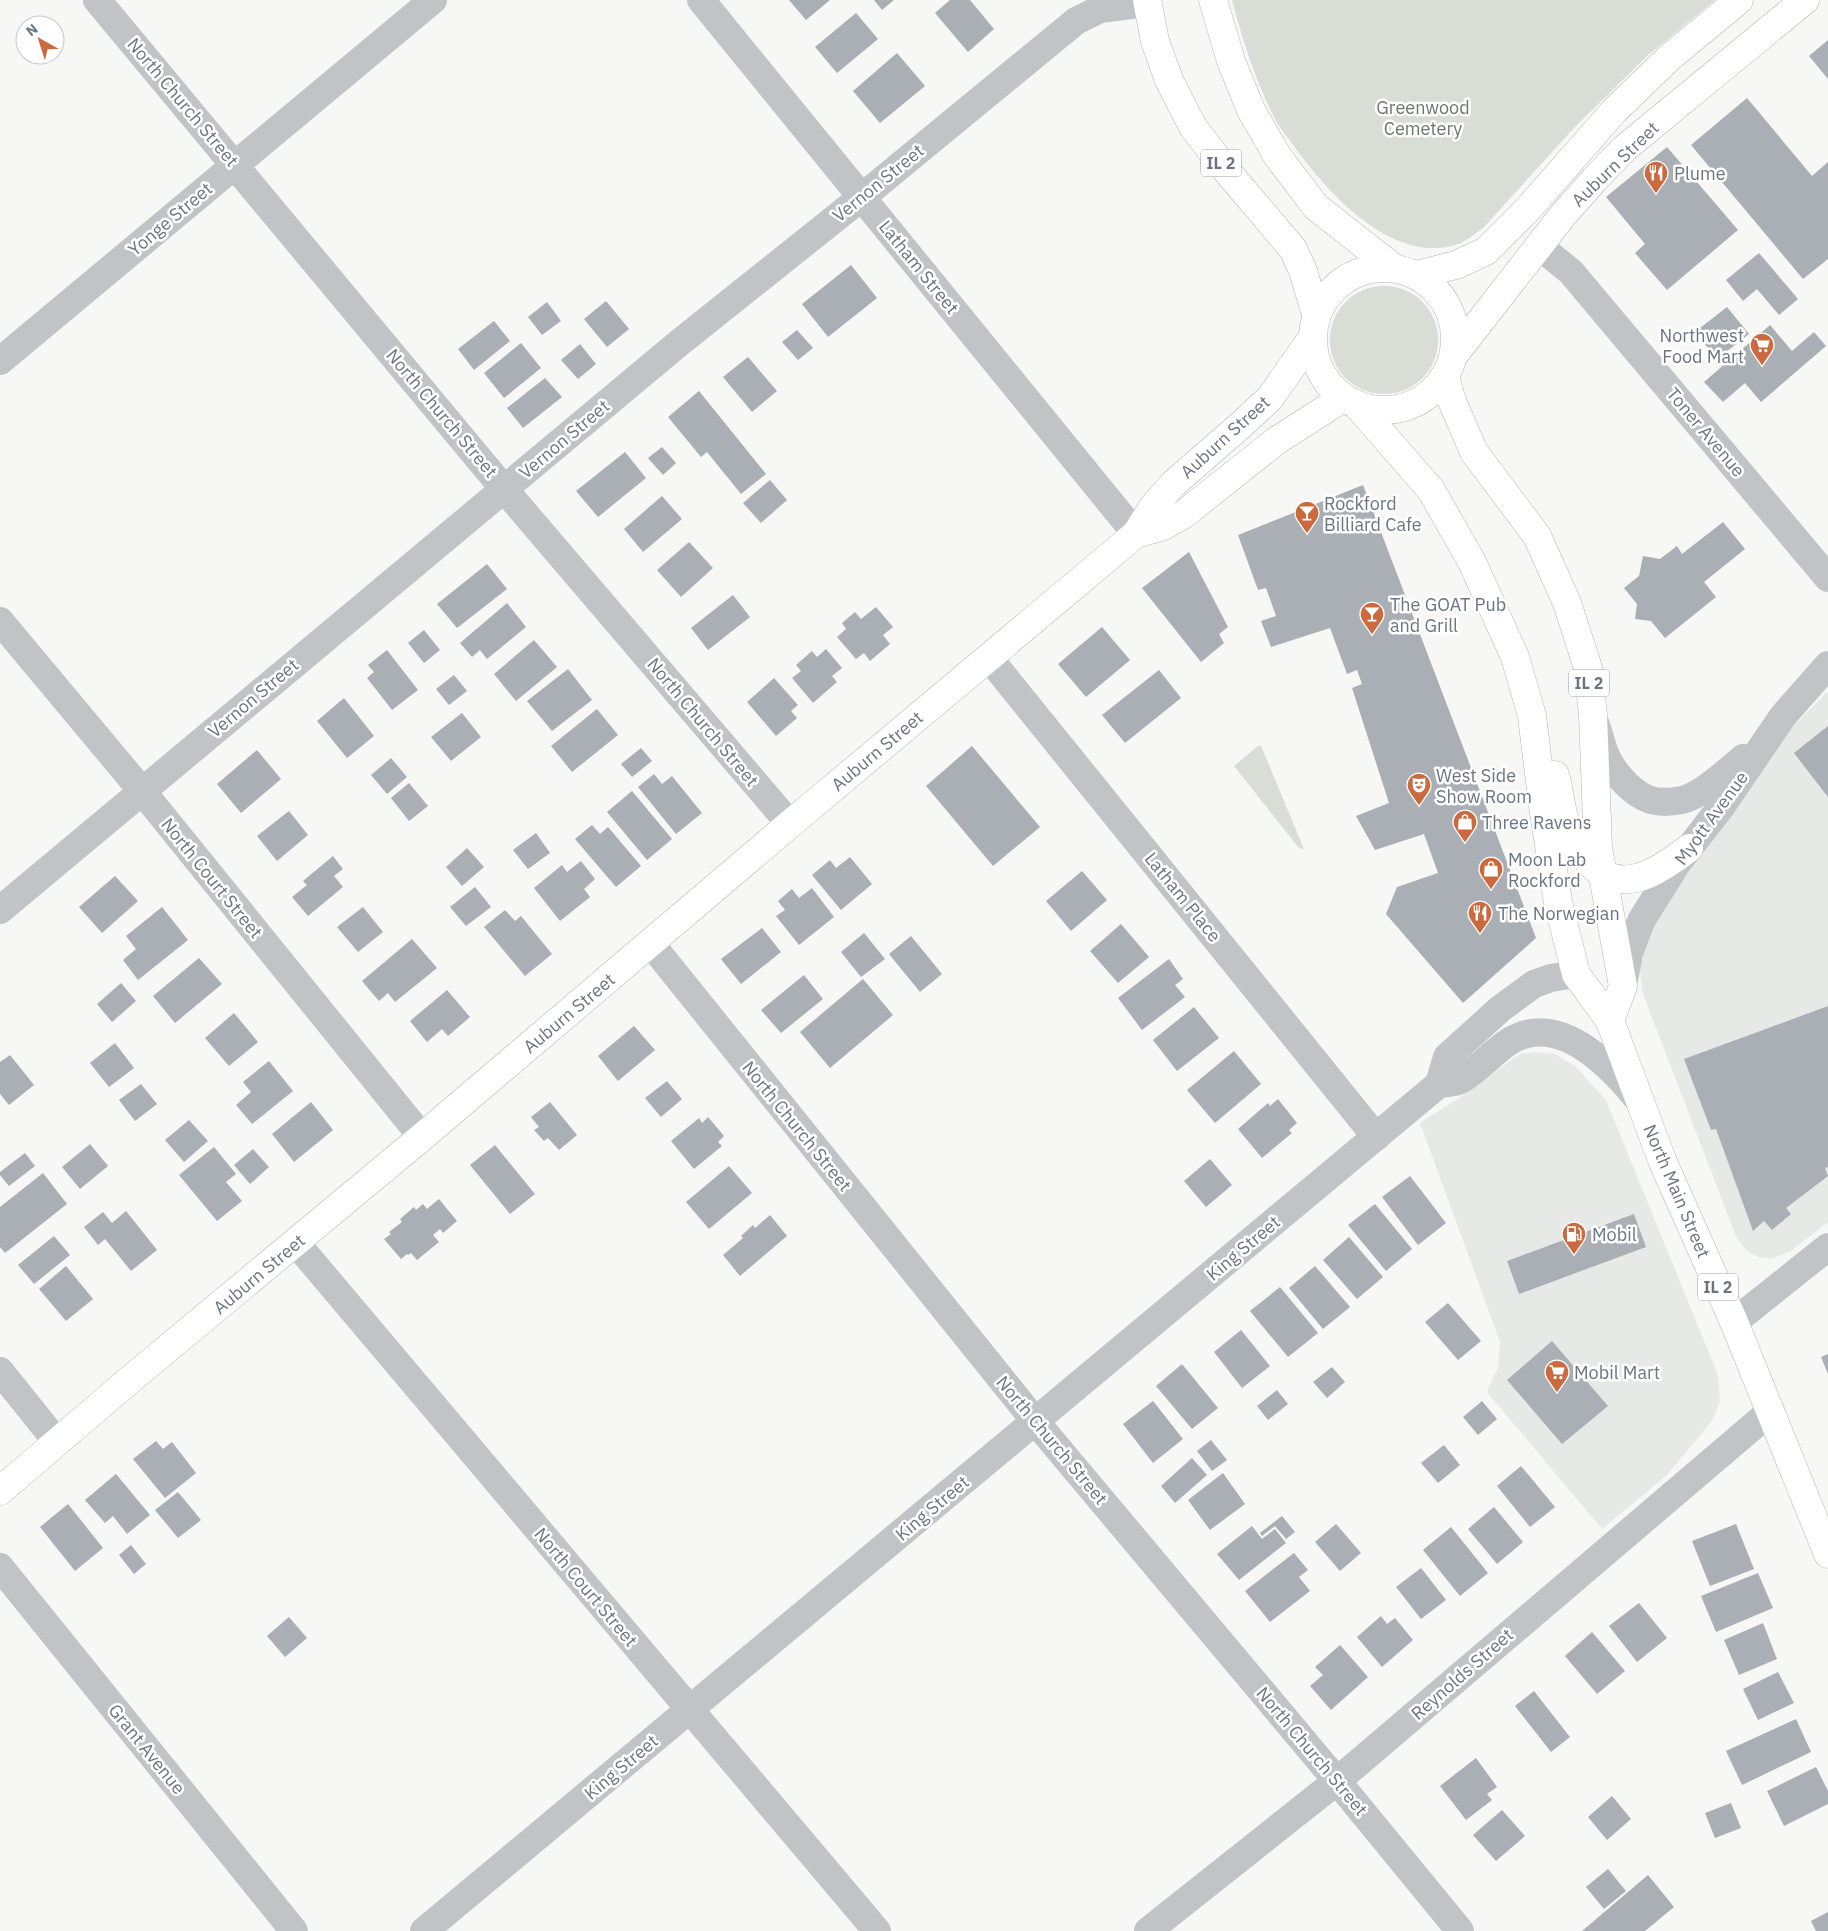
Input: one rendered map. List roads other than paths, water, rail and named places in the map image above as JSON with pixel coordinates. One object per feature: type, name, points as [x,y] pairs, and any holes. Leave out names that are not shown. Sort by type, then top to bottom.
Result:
[{"type":"main road","points":[[1213,0],[1231,61],[1251,110],[1278,157],[1316,207],[1405,271],[1436,289],[1450,309],[1456,332],[1450,366],[1430,395],[1410,406],[1387,411],[1364,409],[1349,401],[1326,382],[1316,362],[1314,326],[1329,294],[1347,278],[1369,269],[1405,271]]},
{"type":"main road","name":"Auburn Street","points":[[1405,271],[1456,265],[1486,251],[1527,210],[1614,111],[1670,57],[1739,0]]},
{"type":"main road","name":"Auburn Street","points":[[1450,366],[1539,246],[1595,179],[1625,148],[1805,0]]},
{"type":"main road","name":"IL 2","points":[[1147,1],[1155,41],[1169,80],[1194,127],[1226,170],[1293,249],[1303,272],[1314,326]]},
{"type":"main road","name":"Auburn Street","points":[[0,1491],[1136,534],[1153,507],[1173,484],[1270,398],[1314,326]]},
{"type":"main road","name":"IL 2","points":[[1450,366],[1452,401],[1474,452],[1537,536],[1567,603],[1588,668],[1593,715],[1598,848],[1622,986],[1610,1021]]},
{"type":"main road","name":"Auburn Street","points":[[1136,534],[1163,526],[1183,515],[1276,441],[1349,401]]},
{"type":"main road","name":"North Main Street","points":[[1349,401],[1431,490],[1472,562],[1515,657],[1532,716],[1543,806],[1558,902],[1576,974],[1610,1021],[1662,1160],[1734,1322],[1828,1554]]},
{"type":"main road","points":[[1532,716],[1548,747],[1566,827],[1583,857],[1603,874],[1622,880],[1642,876],[1663,868],[1689,848]]},
{"type":"street","name":"North Church Street","points":[[97,0],[504,489],[790,824]]},
{"type":"street","name":"Yonge Street","points":[[0,360],[433,0]]},
{"type":"street","name":"Latham Street","points":[[701,0],[1136,534]]},
{"type":"street","name":"Vernon Street","points":[[0,910],[679,343],[862,197],[1076,20],[1100,9],[1147,1]]},
{"type":"street","name":"Toner Avenue","points":[[1539,246],[1571,272],[1828,578]]},
{"type":"street","name":"North Court Street","points":[[0,621],[142,791],[422,1137]]},
{"type":"street","name":"Latham Place","points":[[989,658],[1376,1137]]},
{"type":"street","name":"Myott Avenue","points":[[1622,986],[1629,953],[1641,921],[1676,865],[1721,807],[1783,716],[1828,665]]},
{"type":"street","points":[[1593,715],[1607,758],[1616,772],[1632,788],[1647,799],[1666,802],[1684,800],[1716,781],[1769,736]]},
{"type":"street","name":"North Church Street","points":[[651,944],[1035,1421],[1337,1781],[1460,1931]]},
{"type":"street","points":[[1439,1084],[1447,1057],[1500,1010],[1534,984],[1551,978],[1576,974]]},
{"type":"street","name":"King Street","points":[[424,1931],[1439,1084],[1457,1082],[1510,1041],[1525,1034],[1540,1032],[1556,1034],[1577,1042],[1592,1052],[1627,1086],[1640,1102]]},
{"type":"street","name":"North Court Street","points":[[296,1243],[877,1931]]},
{"type":"street","points":[[1734,1322],[1828,1247]]},
{"type":"street","points":[[0,1371],[57,1442]]},
{"type":"street","name":"Reynolds Street","points":[[1148,1931],[1337,1781],[1771,1411]]},
{"type":"street","name":"Grant Avenue","points":[[0,1567],[294,1931]]},
{"type":"place","name":"Plume","points":[[1656,194]]},
{"type":"place","name":"Northwest Food Mart","points":[[1762,366]]},
{"type":"place","name":"Rockford Billiard Cafe","points":[[1307,534]]},
{"type":"place","name":"The GOAT Pub and Grill","points":[[1372,635]]},
{"type":"place","name":"West Side Show Room","points":[[1419,806]]},
{"type":"place","name":"Three Ravens","points":[[1465,843]]},
{"type":"place","name":"Moon Lab Rockford","points":[[1491,890]]},
{"type":"place","name":"The Norwegian","points":[[1480,934]]},
{"type":"place","name":"Mobil","points":[[1574,1255]]},
{"type":"place","name":"Mobil Mart","points":[[1557,1393]]},
{"type":"park label","name":"Greenwood Cemetery","points":[[1423,117]]}]
